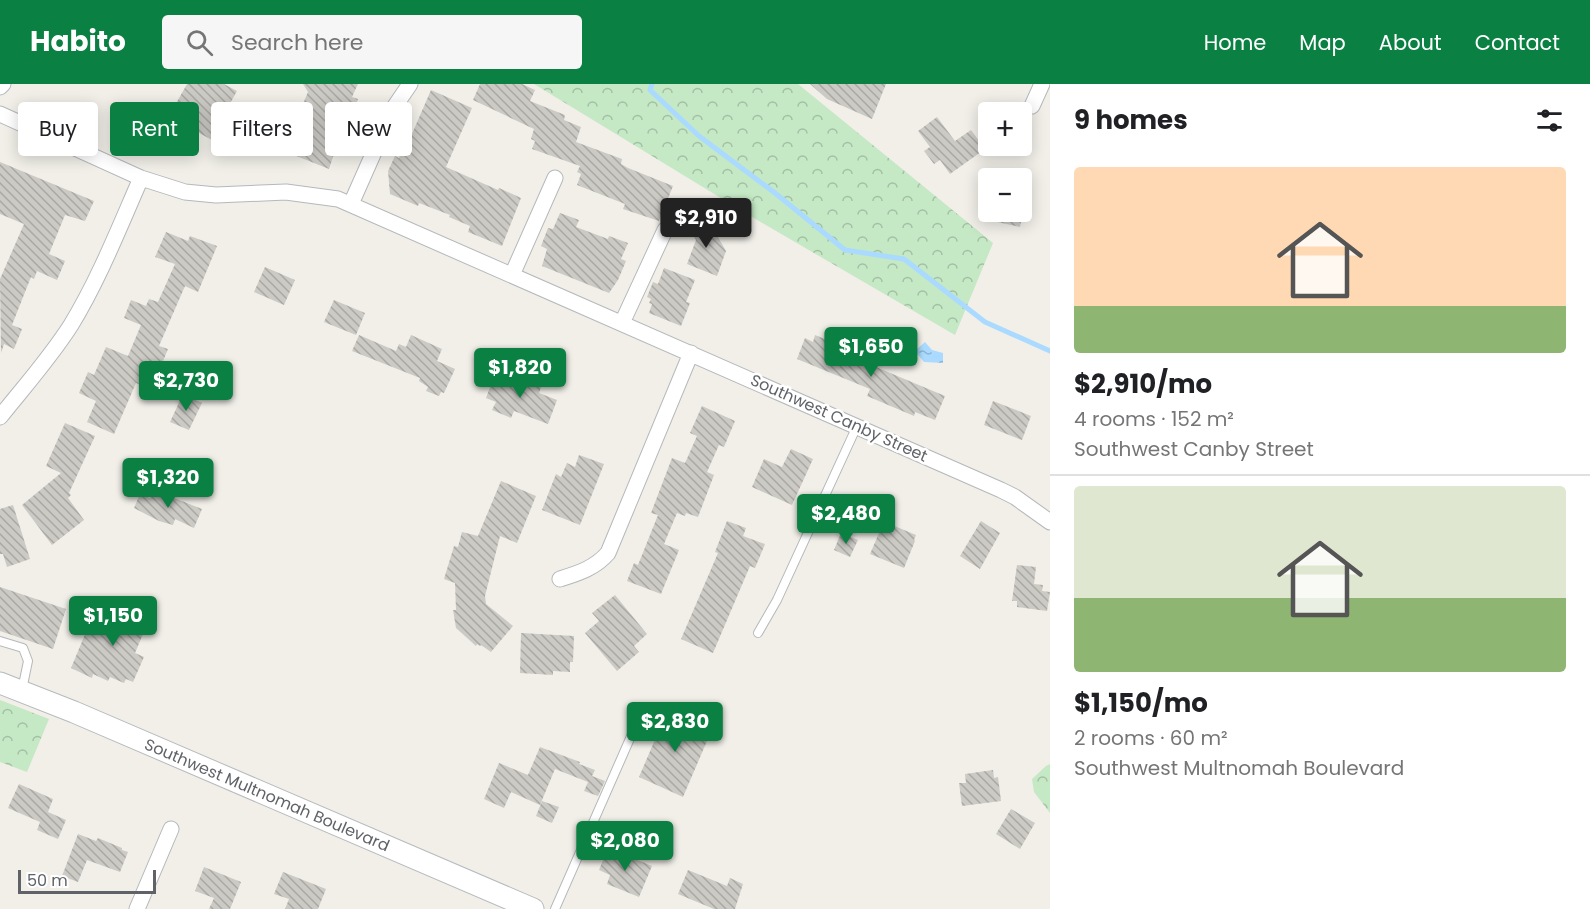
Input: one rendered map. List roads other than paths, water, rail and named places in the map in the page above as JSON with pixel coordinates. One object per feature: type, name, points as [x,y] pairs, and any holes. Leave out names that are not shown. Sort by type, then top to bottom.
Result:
[{"type":"main road","name":"Southwest Multnomah Boulevard","points":[[0,683],[533,909]]},
{"type":"street","points":[[351,204],[396,102],[410,84]]},
{"type":"street","points":[[1032,106],[1042,84]]},
{"type":"street","name":"Southwest Canby Street","points":[[0,114],[141,178],[185,192],[202,195],[303,192],[351,204],[1001,490],[1050,522]]},
{"type":"street","points":[[0,417],[70,326],[91,289],[141,178]]},
{"type":"street","points":[[512,275],[555,178]]},
{"type":"street","points":[[622,323],[665,230]]},
{"type":"street","points":[[561,579],[590,569],[608,553],[691,353]]},
{"type":"street","points":[[137,909],[171,829]]},
{"type":"lane","points":[[758,633],[777,600],[857,426]]},
{"type":"lane","points":[[0,641],[23,648],[28,661],[22,691]]},
{"type":"lane","points":[[555,909],[643,709]]},
{"type":"water","points":[[925,342],[932,350],[943,353],[943,363],[924,362],[915,351]]},
{"type":"waterway","points":[[652,84],[650,90],[699,136],[775,193],[845,250],[904,259],[985,322],[1050,351]]}]
